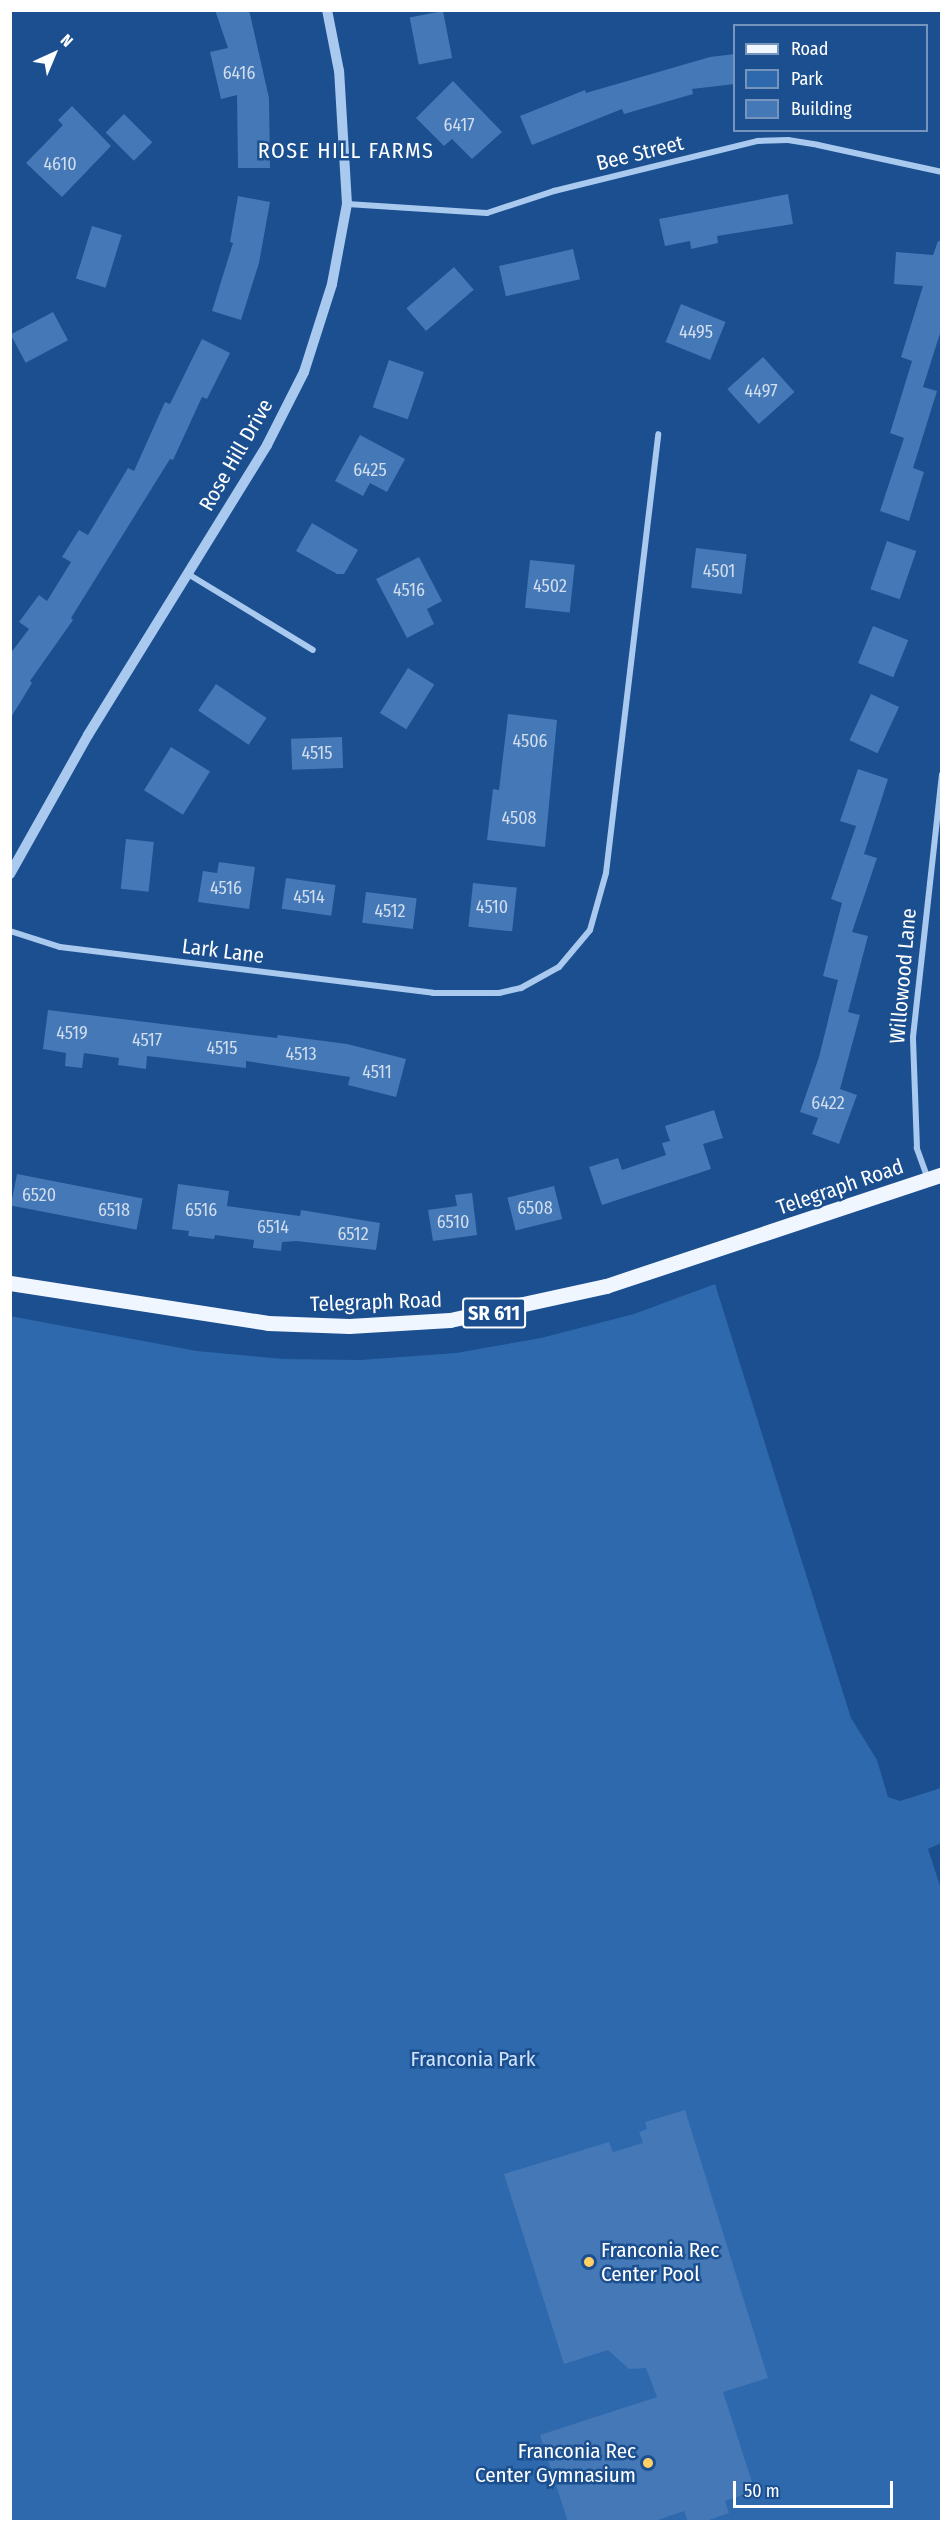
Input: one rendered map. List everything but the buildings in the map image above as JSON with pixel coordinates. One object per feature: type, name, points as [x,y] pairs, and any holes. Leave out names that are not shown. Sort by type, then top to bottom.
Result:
[{"type":"main road","name":"Telegraph Road","points":[[10,1283],[268,1323],[349,1326],[450,1320],[492,1314],[606,1286],[935,1177]]},
{"type":"street","name":"Rose Hill Drive","points":[[10,874],[43,812],[267,445],[304,372],[332,284],[347,204],[339,71],[327,10]]},
{"type":"street","name":"Bee Street","points":[[347,204],[487,213],[554,191],[758,141],[788,140],[818,145],[942,172]]},
{"type":"street","name":"Lark Lane","points":[[10,931],[60,947],[433,993],[499,993],[541,980],[576,949],[598,909],[658,434]]},
{"type":"street","points":[[188,574],[313,650]]},
{"type":"street","name":"Willowood Lane","points":[[935,1177],[917,1148],[913,1037],[942,775]]},
{"type":"green space","name":"Franconia Park","points":[[715,1284],[851,1718],[877,1760],[888,1797],[900,1801],[941,1788],[941,1843],[928,1849],[942,1892],[941,2521],[11,2521],[10,1316],[197,1351],[283,1359],[360,1360],[456,1353],[541,1338],[634,1314]]},
{"type":"place","name":"Franconia Rec Center Pool","points":[[589,2262]]},
{"type":"place","name":"Franconia Rec Center Gymnasium","points":[[648,2463]]},
{"type":"district","name":"ROSE HILL FARMS","points":[[346,151]]}]
